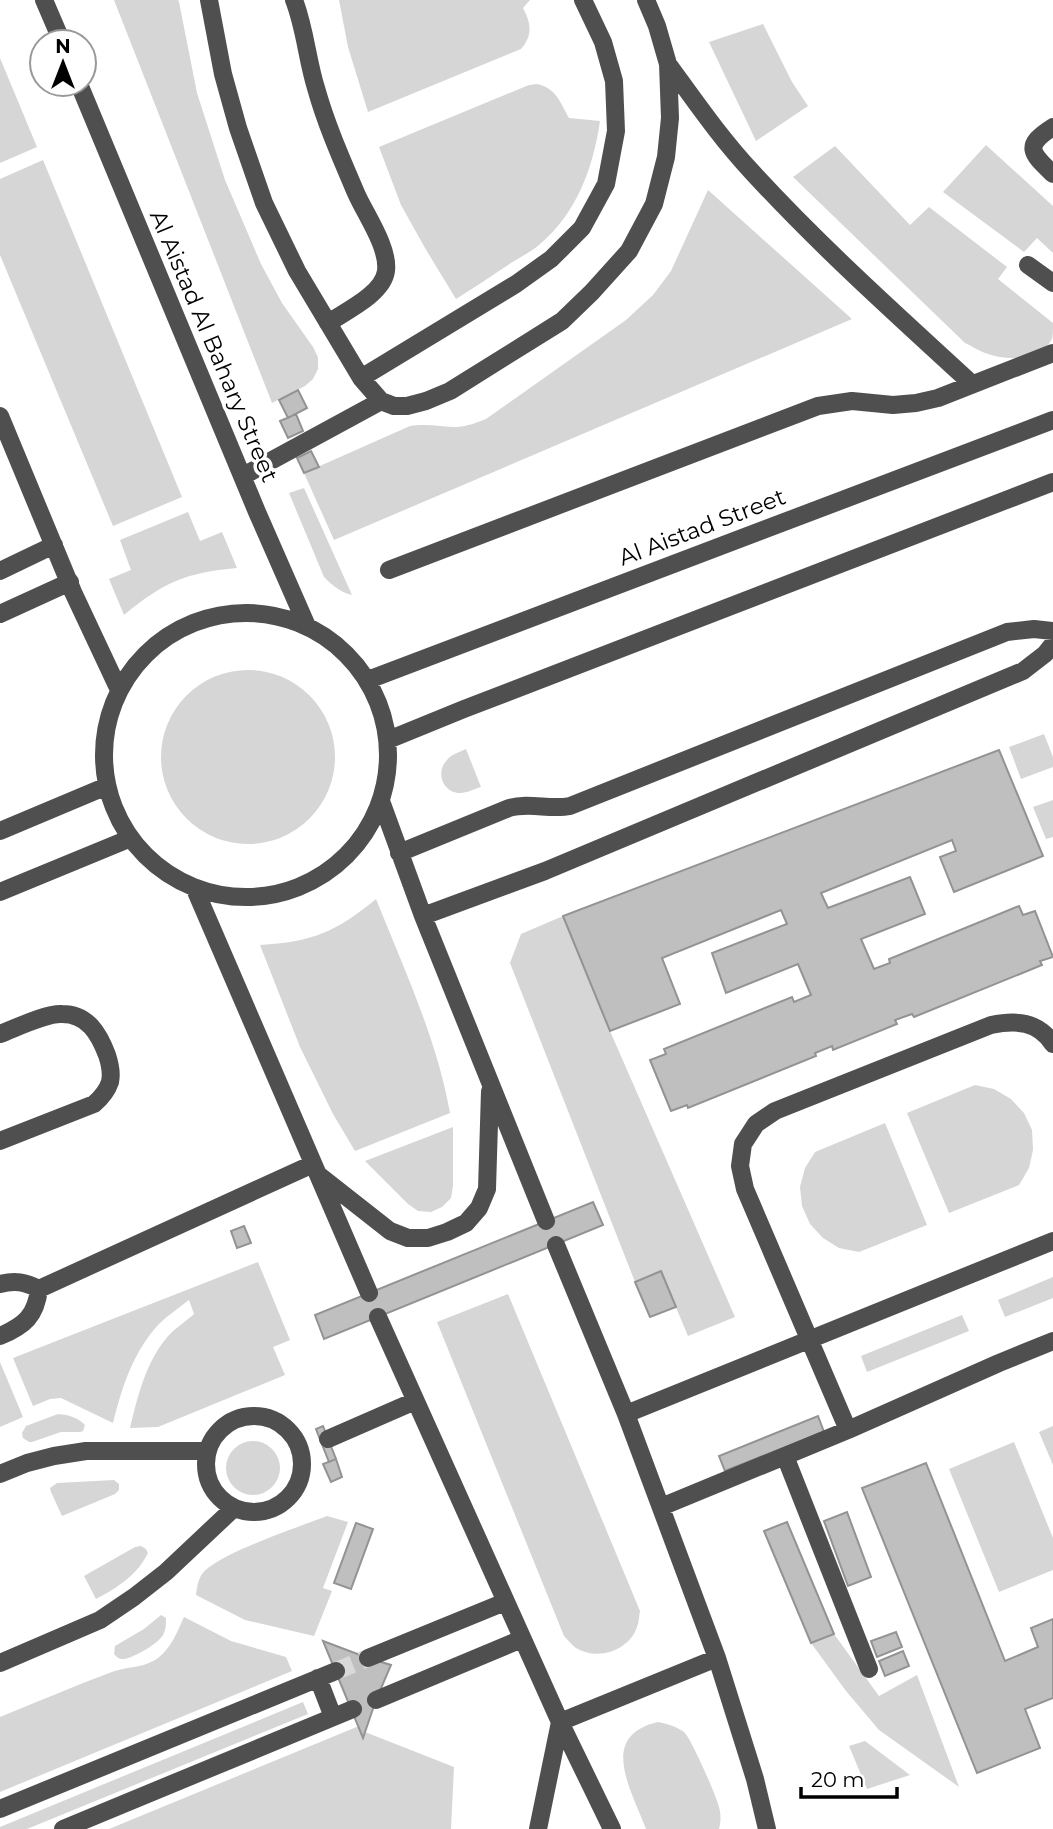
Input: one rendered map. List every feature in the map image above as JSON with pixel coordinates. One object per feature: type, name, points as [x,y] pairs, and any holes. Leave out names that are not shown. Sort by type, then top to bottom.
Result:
[{"type":"street","points":[[44,0],[56,28]]},
{"type":"street","points":[[228,0],[209,2],[226,85],[264,203],[297,271],[361,378],[381,401],[394,406],[426,401],[450,391],[562,321],[629,251],[654,204],[666,157],[670,118],[668,64],[646,0]]},
{"type":"street","points":[[294,0],[315,88],[334,143],[383,248],[386,260],[383,283],[374,293],[328,323]]},
{"type":"street","points":[[361,378],[516,284],[551,259],[582,228],[606,184],[616,131],[614,81],[603,42],[583,0]]},
{"type":"street","points":[[668,64],[751,172],[863,285],[972,384]]},
{"type":"street","name":"Al Aistad Al Bahary Street","points":[[85,98],[306,626]]},
{"type":"street","points":[[1053,127],[1035,140],[1033,153],[1053,174]]},
{"type":"street","points":[[1028,265],[1053,283]]},
{"type":"street","points":[[388,570],[818,406],[852,401],[893,405],[916,403],[938,398],[1053,353]]},
{"type":"street","points":[[243,476],[381,401]]},
{"type":"street","points":[[0,416],[119,690]]},
{"type":"street","name":"Al Aistad Street","points":[[368,680],[1053,420]]},
{"type":"street","points":[[388,740],[1053,482]]},
{"type":"street","points":[[0,571],[54,545]]},
{"type":"street","points":[[0,614],[70,582]]},
{"type":"street","points":[[254,613],[281,617],[306,626],[330,640],[351,658],[368,680],[381,709],[388,740],[387,771],[381,801],[369,827],[352,850],[331,869],[306,884],[279,893],[250,897],[194,887],[159,867],[131,838],[116,813],[107,786],[104,761],[110,713],[119,690],[134,667],[153,647],[175,632],[226,614],[254,613]]},
{"type":"street","points":[[399,853],[509,808],[570,806],[1007,632],[1034,629],[1053,631]]},
{"type":"street","points":[[423,916],[545,871],[1023,671],[1053,644]]},
{"type":"street","points":[[0,831],[107,786]]},
{"type":"street","points":[[381,801],[423,916],[546,1221]]},
{"type":"street","points":[[0,892],[131,838]]},
{"type":"street","points":[[194,887],[369,1293]]},
{"type":"street","points":[[0,1034],[51,1015],[74,1015],[94,1028],[111,1072],[103,1096],[94,1104],[0,1141]]},
{"type":"street","points":[[848,1430],[745,1189],[740,1166],[743,1144],[755,1124],[775,1111],[992,1025],[1012,1021],[1031,1025],[1053,1044]]},
{"type":"street","points":[[315,1169],[390,1231],[408,1238],[428,1238],[466,1223],[480,1208],[487,1189],[490,1085]]},
{"type":"street","points":[[0,1284],[12,1281],[39,1289],[315,1169]]},
{"type":"street","points":[[626,1414],[1053,1241]]},
{"type":"street","points":[[556,1245],[626,1414],[717,1658],[755,1779],[767,1829]]},
{"type":"street","points":[[0,1336],[22,1325],[31,1315],[37,1303],[39,1289]]},
{"type":"street","points":[[378,1317],[505,1602],[612,1829]]},
{"type":"street","points":[[661,1507],[1053,1341]]},
{"type":"street","points":[[300,1449],[415,1401]]},
{"type":"street","points":[[265,1416],[279,1422],[291,1432],[300,1449],[302,1474],[297,1487],[288,1499],[276,1507],[262,1511],[234,1508],[219,1498],[209,1483],[206,1451],[212,1438],[223,1426],[236,1418],[265,1416]]},
{"type":"street","points":[[0,1474],[27,1463],[86,1451],[206,1451]]},
{"type":"street","points":[[785,1456],[869,1669]]},
{"type":"street","points":[[0,1663],[100,1620],[166,1572],[234,1508]]},
{"type":"street","points":[[368,1658],[505,1602]]},
{"type":"street","points":[[376,1700],[522,1639]]},
{"type":"street","points":[[560,1722],[717,1658]]},
{"type":"street","points":[[0,1809],[336,1671]]},
{"type":"street","points":[[318,1678],[333,1717]]},
{"type":"street","points":[[63,1829],[353,1709]]},
{"type":"street","points":[[538,1829],[560,1722]]},
{"type":"shaded area","points":[[114,0],[179,2],[197,93],[225,180],[261,264],[282,303],[318,357],[318,369],[313,379],[272,403]]},
{"type":"shaded area","points":[[339,0],[530,0],[523,8],[528,19],[529,34],[521,49],[368,112],[348,47]]},
{"type":"shaded area","points":[[763,24],[792,82],[808,106],[756,141],[709,42]]},
{"type":"shaded area","points":[[0,58],[37,147],[0,163]]},
{"type":"shaded area","points":[[537,84],[553,92],[569,118],[600,121],[588,172],[564,219],[539,245],[456,299],[401,205],[379,147]]},
{"type":"shaded area","points":[[986,145],[1053,206],[1053,253],[1037,238],[1024,252],[943,192]]},
{"type":"shaded area","points":[[835,146],[910,225],[929,207],[1007,267],[998,279],[1053,323],[1052,339],[1047,347],[1031,356],[1012,358],[985,353],[965,343],[793,177]]},
{"type":"shaded area","points":[[43,160],[182,497],[113,526],[0,255],[0,179]]},
{"type":"shaded area","points":[[708,190],[852,319],[334,540],[304,473],[410,426],[457,427],[486,419],[626,320],[653,295],[671,271]]},
{"type":"shaded area","points":[[304,488],[352,595],[337,588],[324,577],[289,493]]},
{"type":"shaded area","points":[[188,512],[200,541],[222,532],[237,568],[203,573],[176,581],[151,594],[124,615],[109,579],[131,570],[120,540]]},
{"type":"shaded area","points":[[248,670],[281,676],[310,695],[329,724],[335,757],[329,790],[310,819],[281,838],[248,844],[215,838],[186,819],[167,790],[161,757],[167,724],[186,695],[215,676]]},
{"type":"shaded area","points":[[1044,734],[1053,757],[1053,767],[1021,779],[1009,747]]},
{"type":"shaded area","points":[[466,749],[481,787],[454,792],[445,786],[441,776],[443,765],[453,755]]},
{"type":"shaded area","points":[[1053,800],[1053,837],[1046,839],[1033,807]]},
{"type":"shaded area","points":[[376,899],[428,1031],[450,1113],[355,1151],[333,1114],[300,1047],[260,945],[294,941],[323,933],[348,920]]},
{"type":"shaded area","points":[[563,916],[610,1031],[735,1317],[688,1336],[661,1272],[635,1282],[510,963],[521,934]]},
{"type":"shaded area","points":[[975,1085],[994,1089],[1011,1099],[1024,1113],[1032,1130],[1033,1150],[1029,1168],[1019,1185],[949,1213],[907,1113]]},
{"type":"shaded area","points":[[885,1123],[927,1225],[859,1252],[839,1248],[823,1238],[810,1224],[802,1206],[800,1187],[805,1168],[815,1152]]},
{"type":"shaded area","points":[[453,1127],[451,1198],[442,1207],[431,1212],[418,1211],[408,1204],[365,1161]]},
{"type":"shaded area","points":[[258,1262],[290,1340],[273,1347],[285,1375],[158,1427],[130,1428],[140,1390],[156,1353],[172,1332],[194,1314],[189,1300],[159,1324],[142,1346],[125,1383],[113,1423],[61,1398],[33,1406],[13,1358]]},
{"type":"shaded area","points":[[1053,1277],[1053,1298],[1005,1317],[998,1300]]},
{"type":"shaded area","points":[[508,1294],[640,1611],[633,1635],[620,1648],[611,1651],[593,1654],[584,1652],[564,1636],[437,1322]]},
{"type":"shaded area","points":[[962,1315],[969,1331],[867,1372],[861,1356]]},
{"type":"shaded area","points":[[0,1362],[23,1417],[0,1427]]},
{"type":"shaded area","points":[[58,1414],[79,1420],[85,1425],[83,1431],[61,1432],[32,1442],[23,1438],[22,1433],[26,1426]]},
{"type":"shaded area","points":[[1053,1426],[1053,1465],[1039,1432]]},
{"type":"shaded area","points":[[253,1441],[272,1449],[280,1468],[272,1487],[253,1495],[234,1487],[226,1468],[234,1449]]},
{"type":"shaded area","points":[[1014,1442],[1053,1538],[1053,1570],[999,1592],[949,1469]]},
{"type":"shaded area","points":[[114,1480],[119,1484],[119,1490],[115,1494],[62,1516],[50,1488],[57,1483]]},
{"type":"shaded area","points":[[327,1516],[348,1522],[323,1588],[332,1591],[314,1636],[245,1620],[196,1595],[202,1574],[224,1558],[260,1541]]},
{"type":"shaded area","points":[[141,1546],[148,1553],[144,1561],[119,1586],[96,1599],[84,1576]]},
{"type":"shaded area","points":[[161,1615],[166,1618],[165,1629],[156,1642],[128,1658],[120,1659],[114,1654],[115,1646],[144,1629]]},
{"type":"shaded area","points":[[184,1617],[231,1641],[286,1657],[292,1671],[0,1792],[0,1717],[112,1672],[152,1662],[171,1644]]},
{"type":"shaded area","points":[[834,1634],[879,1696],[917,1675],[959,1787],[879,1730],[846,1691],[811,1643]]},
{"type":"shaded area","points":[[303,1702],[308,1714],[27,1829],[0,1829],[0,1827]]},
{"type":"shaded area","points":[[658,1722],[678,1728],[688,1737],[717,1801],[719,1829],[646,1829],[628,1782],[624,1752],[628,1739],[639,1729]]},
{"type":"shaded area","points":[[359,1726],[363,1737],[365,1732],[454,1767],[451,1829],[109,1829]]},
{"type":"shaded area","points":[[865,1741],[910,1775],[867,1789],[849,1746]]},
{"type":"building","points":[[298,390],[307,408],[288,418],[279,400]]},
{"type":"building","points":[[296,414],[303,431],[288,438],[280,421]]},
{"type":"building","points":[[311,451],[319,467],[304,473],[297,458]]},
{"type":"building","points":[[999,750],[1043,856],[954,892],[940,857],[956,851],[952,840],[821,893],[828,908],[910,877],[925,914],[861,939],[874,969],[890,963],[889,959],[1019,906],[1023,915],[1035,911],[1053,957],[1040,961],[1042,965],[914,1017],[912,1014],[895,1020],[897,1024],[833,1050],[832,1046],[815,1053],[816,1056],[688,1108],[687,1105],[671,1111],[650,1060],[666,1054],[664,1049],[792,997],[794,1002],[811,995],[798,964],[726,993],[712,953],[787,924],[781,910],[662,958],[680,1004],[610,1031],[563,916]]},
{"type":"building","points":[[593,1202],[603,1225],[324,1339],[315,1315]]},
{"type":"building","points":[[244,1226],[251,1243],[237,1248],[231,1231]]},
{"type":"building","points":[[661,1271],[676,1307],[650,1317],[635,1282]]},
{"type":"building","points":[[818,1416],[824,1432],[725,1471],[719,1456]]},
{"type":"building","points":[[323,1426],[336,1459],[329,1462],[316,1429]]},
{"type":"building","points":[[336,1459],[342,1477],[331,1482],[323,1464]]},
{"type":"building","points":[[926,1463],[1005,1661],[1038,1647],[1031,1628],[1053,1619],[1053,1698],[1025,1709],[1040,1748],[977,1773],[862,1488]]},
{"type":"building","points":[[847,1512],[871,1577],[848,1586],[824,1521]]},
{"type":"building","points":[[787,1522],[834,1634],[811,1643],[764,1531]]},
{"type":"building","points":[[356,1523],[373,1529],[351,1589],[334,1583]]},
{"type":"building","points":[[896,1632],[902,1647],[877,1657],[871,1641]]},
{"type":"building","points":[[323,1641],[391,1665],[363,1738]]},
{"type":"building","points":[[903,1651],[909,1666],[885,1676],[879,1661]]},
{"type":"tunnel","points":[[336,1671],[368,1658]]}]
